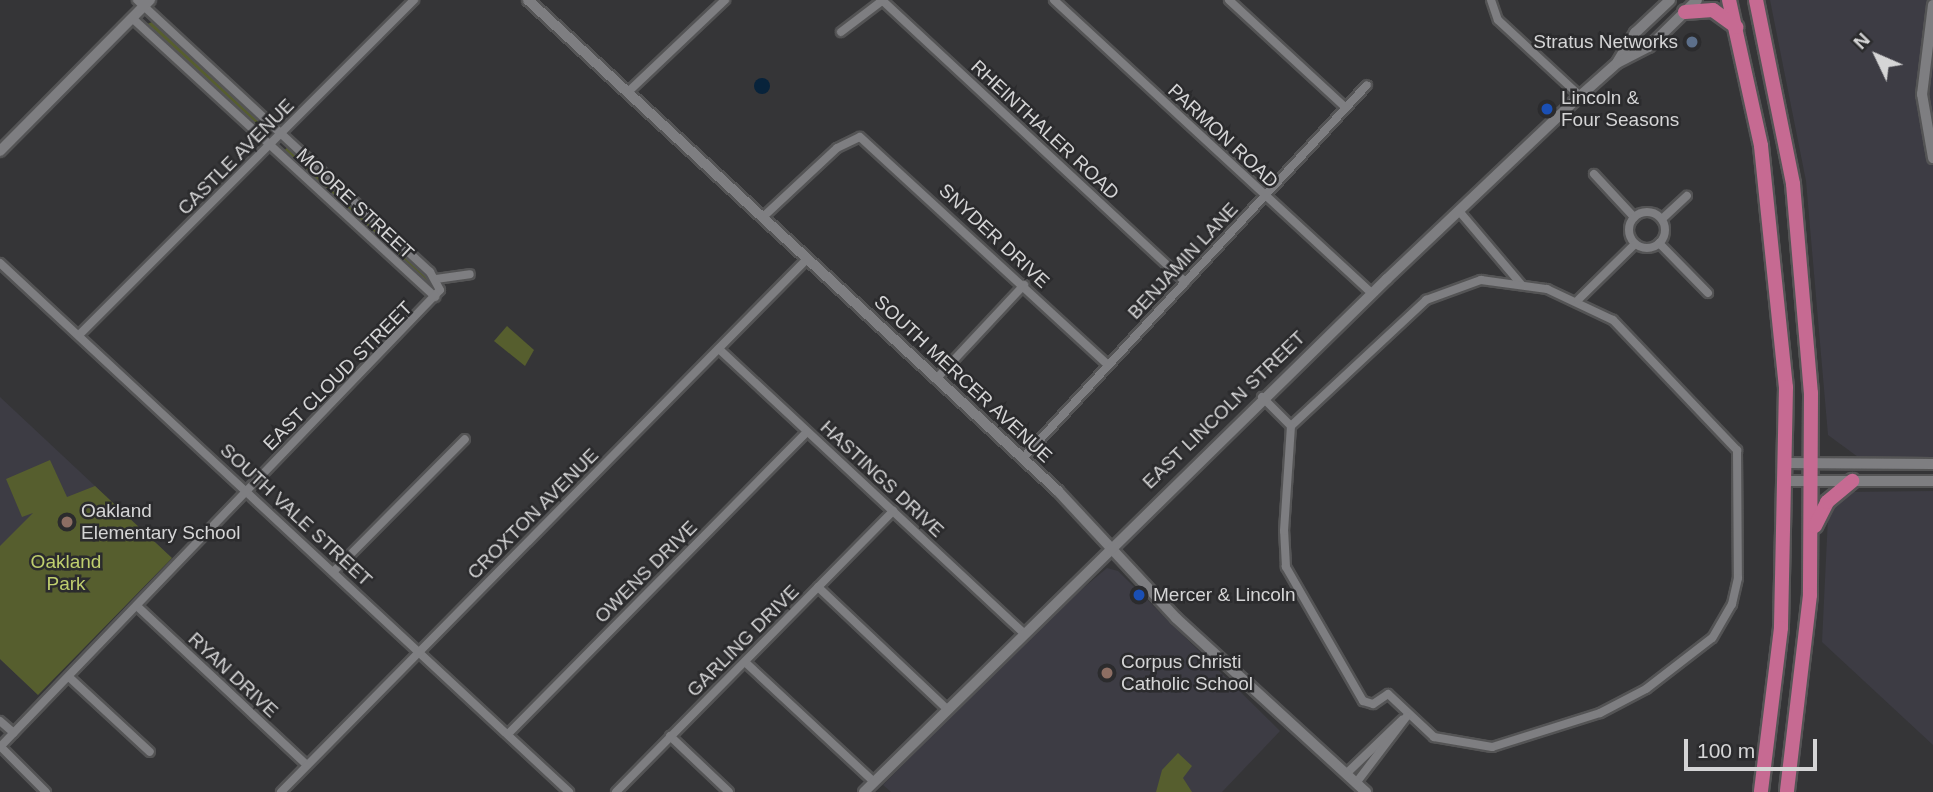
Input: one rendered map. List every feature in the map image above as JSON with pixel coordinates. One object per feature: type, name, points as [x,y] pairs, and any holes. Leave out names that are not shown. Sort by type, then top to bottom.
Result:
[{"type":"highway","points":[[1729,0],[1776,255],[1788,481],[1781,628],[1761,792]]},
{"type":"highway","points":[[1757,2],[1797,213],[1813,463],[1812,530],[1787,792]]},
{"type":"highway","points":[[1685,12],[1713,10],[1736,27]]},
{"type":"highway","points":[[1812,530],[1827,502],[1852,481]]},
{"type":"main road","name":"SOUTH MERCER AVENUE","points":[[528,0],[1023,458],[1176,618],[1366,792]]},
{"type":"main road","name":"EAST LINCOLN STREET","points":[[1617,64],[1635,33],[1670,0]]},
{"type":"main road","name":"EAST LINCOLN STREET","points":[[864,792],[1109,545],[1371,293],[1580,96],[1617,64],[1649,47],[1697,0]]},
{"type":"main road","points":[[0,151],[132,19],[143,2]]},
{"type":"main road","points":[[1933,5],[1922,94],[1933,158]]},
{"type":"main road","points":[[1787,463],[1933,464]]},
{"type":"main road","points":[[1788,481],[1933,481]]},
{"type":"street","name":"CASTLE AVENUE","points":[[79,335],[414,0]]},
{"type":"street","points":[[628,92],[725,0]]},
{"type":"street","points":[[841,32],[883,0]]},
{"type":"street","name":"RHEINTHALER ROAD","points":[[883,0],[1185,282]]},
{"type":"street","name":"PARMON ROAD","points":[[1054,0],[1371,293]]},
{"type":"street","points":[[1229,0],[1346,108]]},
{"type":"street","points":[[1491,0],[1499,20],[1580,96]]},
{"type":"street","name":"MOORE STREET","points":[[143,2],[436,279]]},
{"type":"street","name":"MOORE STREET","points":[[132,19],[435,297]]},
{"type":"street","name":"BENJAMIN LANE","points":[[1023,458],[1367,85]]},
{"type":"street","name":"SNYDER DRIVE","points":[[763,217],[854,137],[869,143],[1108,365]]},
{"type":"street","points":[[1594,174],[1634,216]]},
{"type":"street","points":[[1659,243],[1662,219],[1687,196]]},
{"type":"street","points":[[1459,211],[1521,284]]},
{"type":"street","points":[[1634,216],[1652,212],[1662,219]]},
{"type":"street","points":[[1634,216],[1629,233],[1635,244]]},
{"type":"street","points":[[1578,300],[1635,244],[1659,243],[1708,293]]},
{"type":"street","name":"CROXTON AVENUE","points":[[281,792],[807,258]]},
{"type":"street","name":"SOUTH VALE STREET","points":[[0,263],[569,792]]},
{"type":"street","points":[[436,279],[471,274]]},
{"type":"street","name":"EAST CLOUD STREET","points":[[0,747],[435,297],[436,279]]},
{"type":"street","points":[[1481,280],[1521,284],[1578,300],[1628,333],[1736,446],[1738,578],[1732,604],[1705,646],[1660,679],[1555,731],[1478,746],[1434,737],[1408,716],[1388,694],[1373,704],[1363,701],[1286,567],[1291,426],[1426,300],[1481,280]]},
{"type":"street","points":[[936,379],[1024,285]]},
{"type":"street","name":"HASTINGS DRIVE","points":[[719,349],[1023,632]]},
{"type":"street","points":[[1262,397],[1291,426]]},
{"type":"street","name":"OWENS DRIVE","points":[[508,734],[807,432]]},
{"type":"street","points":[[333,572],[465,439]]},
{"type":"street","name":"GARLING DRIVE","points":[[616,792],[893,511]]},
{"type":"street","points":[[818,587],[947,709]]},
{"type":"street","name":"RYAN DRIVE","points":[[138,607],[307,765]]},
{"type":"street","points":[[745,662],[874,782]]},
{"type":"street","points":[[69,677],[150,752]]},
{"type":"street","points":[[1346,774],[1408,716]]},
{"type":"street","points":[[1356,783],[1408,716]]},
{"type":"street","points":[[0,721],[13,733]]},
{"type":"street","points":[[670,736],[729,792]]},
{"type":"street","points":[[0,747],[46,792]]},
{"type":"shaded area","points":[[1770,0],[1933,0],[1933,458],[1858,457],[1828,435],[1806,181]]},
{"type":"shaded area","name":"Oakland Park","points":[[0,397],[172,558],[38,695],[0,659]]},
{"type":"shaded area","points":[[1933,491],[1933,745],[1822,642],[1828,517],[1835,504],[1846,492]]},
{"type":"shaded area","name":"Corpus Christi Catholic School","points":[[1107,568],[1118,571],[1280,731],[1222,792],[891,792],[883,785],[1051,615]]},
{"type":"green space","points":[[152,22],[267,129],[266,133],[145,25]]},
{"type":"green space","points":[[288,147],[432,279],[431,287],[281,153]]},
{"type":"green space","points":[[507,326],[534,350],[525,366],[494,341]]},
{"type":"green space","name":"Oakland Park","points":[[50,460],[67,497],[95,486],[172,558],[38,695],[0,659],[0,546],[33,513],[22,517],[6,479]]},
{"type":"green space","points":[[1178,753],[1192,766],[1183,778],[1192,792],[1156,792],[1162,770]]},
{"type":"water","points":[[762,78],[768,80],[768,92],[762,94],[756,92],[754,86],[756,80]]},
{"type":"place","name":"Stratus Networks","points":[[1692,42]]},
{"type":"place","name":"Lincoln & Four Seasons","points":[[1547,109]]},
{"type":"place","name":"Oakland Elementary School","points":[[67,522]]},
{"type":"place","name":"Mercer & Lincoln","points":[[1139,595]]},
{"type":"place","name":"Corpus Christi Catholic School","points":[[1107,673]]}]
